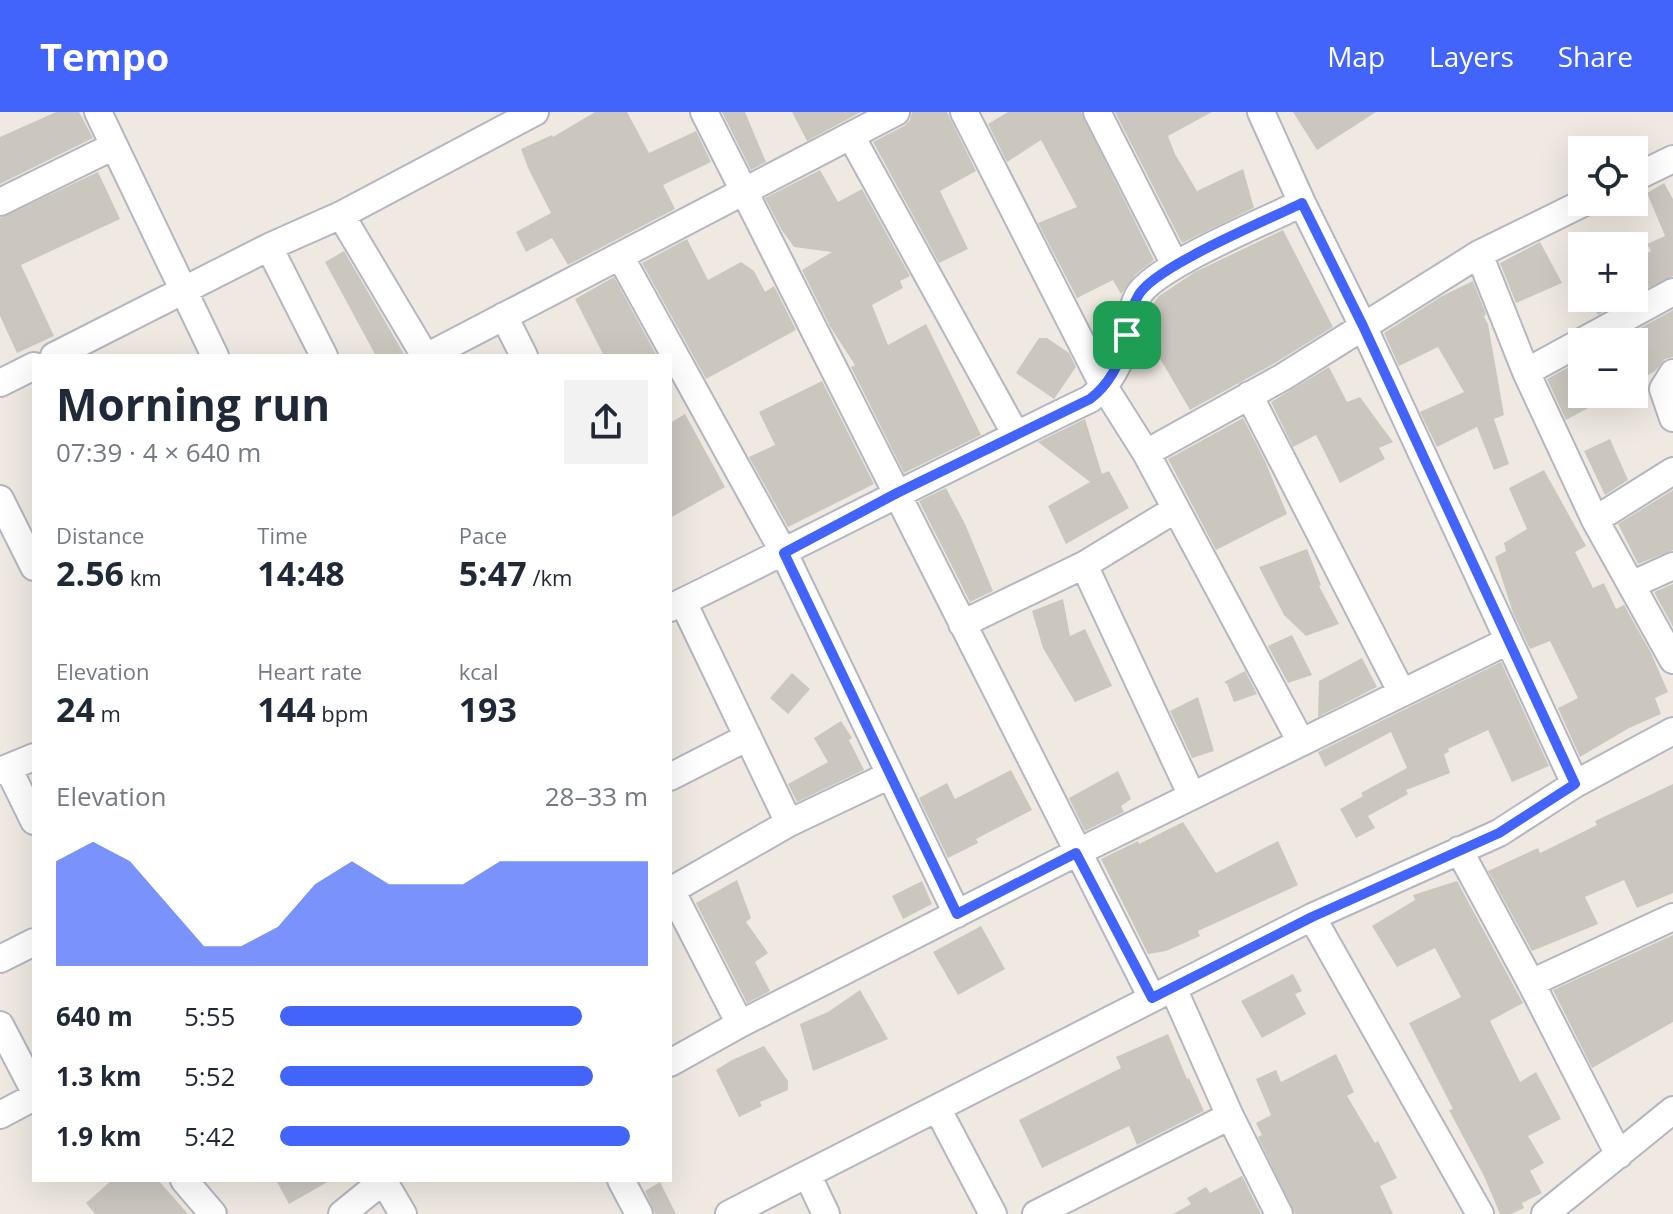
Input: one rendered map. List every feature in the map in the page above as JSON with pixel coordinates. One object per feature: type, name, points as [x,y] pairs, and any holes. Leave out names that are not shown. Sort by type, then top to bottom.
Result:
[{"type":"street","points":[[98,112],[214,354]]},
{"type":"street","points":[[704,112],[1076,853],[1162,993],[1230,1116],[1279,1214]]},
{"type":"street","points":[[430,354],[896,112]]},
{"type":"street","points":[[964,112],[1103,385],[1146,453],[1301,742]]},
{"type":"street","points":[[1097,112],[1175,265]]},
{"type":"street","points":[[1261,112],[1575,784]]},
{"type":"street","points":[[58,354],[269,247],[341,215],[529,113]]},
{"type":"street","points":[[851,136],[1016,435]]},
{"type":"street","points":[[0,202],[114,146]]},
{"type":"street","points":[[1648,171],[1673,159]]},
{"type":"street","points":[[789,823],[748,737],[676,605],[1090,399],[1116,369],[1131,311],[1139,294],[1159,274],[1302,203]]},
{"type":"street","points":[[1146,453],[1283,377],[1479,254],[1568,210]]},
{"type":"street","points":[[341,215],[425,354]]},
{"type":"street","points":[[269,247],[323,354]]},
{"type":"street","points":[[1479,254],[1526,372],[1595,520],[1673,660]]},
{"type":"street","points":[[620,256],[784,553],[957,914]]},
{"type":"street","points":[[1526,372],[1673,292]]},
{"type":"street","points":[[504,316],[523,354]]},
{"type":"street","points":[[0,383],[32,367]]},
{"type":"street","points":[[1673,373],[1663,389],[1673,418]]},
{"type":"street","points":[[1249,395],[1402,693]]},
{"type":"street","points":[[1595,520],[1673,471]]},
{"type":"street","points":[[0,499],[32,563]]},
{"type":"street","points":[[962,624],[1084,565],[1176,509]]},
{"type":"street","points":[[1084,565],[1192,796]]},
{"type":"street","points":[[1631,585],[1673,566]]},
{"type":"street","points":[[672,1062],[740,1024],[1076,853],[1508,641]]},
{"type":"street","points":[[729,1214],[1312,917],[1499,833],[1575,784],[1673,731]]},
{"type":"street","points":[[672,776],[748,737]]},
{"type":"street","points":[[32,758],[4,770],[32,818]]},
{"type":"street","points":[[672,889],[789,823],[890,775]]},
{"type":"street","points":[[1459,850],[1619,1155]]},
{"type":"street","points":[[672,892],[740,1024]]},
{"type":"street","points":[[1312,917],[1480,1214]]},
{"type":"street","points":[[1531,983],[1673,917]]},
{"type":"street","points":[[0,959],[32,943]]},
{"type":"street","points":[[0,1025],[32,1086]]},
{"type":"street","points":[[0,1115],[32,1098]]},
{"type":"street","points":[[937,1108],[993,1214]]},
{"type":"street","points":[[1545,1214],[1673,1110]]},
{"type":"street","points":[[1036,1214],[1230,1116]]},
{"type":"street","points":[[807,1174],[826,1214]]},
{"type":"street","points":[[186,1182],[213,1214]]},
{"type":"street","points":[[351,1198],[380,1182]]},
{"type":"street","points":[[385,1182],[403,1214]]},
{"type":"street","points":[[622,1182],[639,1214]]},
{"type":"building","points":[[56,112],[79,112],[93,138],[0,184],[0,137]]},
{"type":"building","points":[[595,112],[627,112],[649,153],[696,131],[711,162],[663,185],[675,209],[568,265],[552,238],[526,252],[516,232],[551,213],[521,149],[553,137]]},
{"type":"building","points":[[722,112],[745,112],[766,162],[751,170]]},
{"type":"building","points":[[792,112],[861,112],[807,141]]},
{"type":"building","points":[[912,112],[947,112],[976,171],[940,191],[968,249],[939,263],[873,142],[904,126]]},
{"type":"building","points":[[1008,112],[1081,112],[1154,260],[1136,274],[1121,294],[1113,280],[1077,298],[1038,223],[1077,207],[1041,140],[1007,162],[988,124]]},
{"type":"building","points":[[1115,112],[1212,112],[1168,136],[1175,154],[1197,191],[1243,169],[1254,208],[1182,243]]},
{"type":"building","points":[[1293,112],[1376,112],[1317,150]]},
{"type":"building","points":[[820,170],[838,202],[862,189],[910,276],[900,281],[903,288],[872,305],[888,345],[926,324],[981,435],[904,473],[851,367],[855,365],[831,328],[802,270],[832,252],[794,247],[765,198]]},
{"type":"building","points":[[98,172],[120,219],[21,265],[54,336],[17,353],[0,316],[0,218]]},
{"type":"building","points":[[1664,183],[1673,199],[1673,276],[1648,288],[1648,253],[1651,251],[1648,244],[1665,236],[1648,192]]},
{"type":"building","points":[[1283,230],[1333,327],[1190,410],[1144,331],[1152,305],[1159,296],[1195,272]]},
{"type":"building","points":[[687,239],[708,280],[741,262],[754,271],[765,292],[774,286],[796,330],[706,379],[642,263]]},
{"type":"building","points":[[1540,242],[1562,283],[1516,303],[1500,263]]},
{"type":"building","points":[[344,251],[404,354],[375,354],[325,262]]},
{"type":"building","points":[[614,277],[656,354],[603,354],[575,299]]},
{"type":"building","points":[[1473,281],[1486,314],[1484,317],[1488,324],[1504,415],[1494,419],[1509,464],[1494,470],[1477,427],[1437,447],[1420,412],[1464,392],[1438,347],[1399,366],[1384,333],[1442,296]]},
{"type":"building","points":[[1673,310],[1673,357],[1665,359],[1648,375],[1648,328],[1640,328]]},
{"type":"building","points":[[1039,338],[1047,338],[1069,353],[1076,367],[1054,399],[1016,373]]},
{"type":"building","points":[[1329,367],[1347,402],[1360,397],[1393,442],[1379,448],[1385,459],[1340,483],[1316,435],[1293,447],[1271,402]]},
{"type":"building","points":[[1568,367],[1568,408],[1588,408],[1566,420],[1547,379]]},
{"type":"building","points":[[822,381],[874,484],[788,527],[749,457],[775,445],[759,412]]},
{"type":"building","points":[[685,414],[725,487],[672,517],[672,422]]},
{"type":"building","points":[[1243,418],[1287,514],[1216,550],[1168,459]]},
{"type":"building","points":[[1085,419],[1102,474],[1109,471],[1129,508],[1066,544],[1048,506],[1090,482],[1038,442]]},
{"type":"building","points":[[1610,439],[1628,480],[1605,495],[1584,451]]},
{"type":"building","points":[[1544,470],[1586,546],[1575,552],[1593,588],[1604,583],[1616,609],[1624,605],[1651,653],[1668,692],[1655,698],[1661,714],[1629,728],[1580,757],[1558,708],[1578,698],[1550,641],[1530,649],[1513,613],[1495,557],[1506,551],[1504,543],[1527,529],[1509,488]]},
{"type":"building","points":[[946,488],[993,591],[970,602],[919,501]]},
{"type":"building","points":[[1673,490],[1673,550],[1638,564],[1618,524]]},
{"type":"building","points":[[1307,549],[1319,586],[1339,624],[1306,636],[1284,615],[1259,567]]},
{"type":"building","points":[[1673,584],[1673,627],[1654,592]]},
{"type":"building","points":[[1063,599],[1070,636],[1085,629],[1112,686],[1075,702],[1043,648],[1032,611]]},
{"type":"building","points":[[1292,635],[1312,675],[1288,683],[1268,646]]},
{"type":"building","points":[[1362,658],[1377,687],[1318,717],[1319,681]]},
{"type":"building","points":[[1501,662],[1549,766],[1512,782],[1488,730],[1448,749],[1449,752],[1444,754],[1450,773],[1406,790],[1408,794],[1368,816],[1375,828],[1356,838],[1340,809],[1363,796],[1361,793],[1407,768],[1391,732],[1325,767],[1318,752]]},
{"type":"building","points":[[1245,671],[1257,694],[1234,702],[1224,682]]},
{"type":"building","points":[[792,673],[810,689],[788,714],[770,698]]},
{"type":"building","points":[[1198,697],[1214,751],[1192,758],[1170,711]]},
{"type":"building","points":[[841,721],[852,738],[849,740],[864,770],[797,802],[788,784],[828,762],[814,738]]},
{"type":"building","points":[[1011,770],[1032,810],[976,839],[978,843],[948,858],[919,798],[947,783],[955,799]]},
{"type":"building","points":[[1118,771],[1131,799],[1121,806],[1124,812],[1085,831],[1069,798]]},
{"type":"building","points":[[1673,784],[1673,893],[1637,908],[1624,880],[1585,897],[1598,924],[1532,951],[1488,871],[1538,848],[1540,853],[1597,825],[1595,821]]},
{"type":"building","points":[[1183,822],[1216,873],[1278,841],[1298,885],[1198,931],[1200,936],[1166,951],[1148,954],[1101,859]]},
{"type":"building","points":[[737,880],[751,918],[746,922],[768,953],[755,962],[770,991],[747,1003],[696,903]]},
{"type":"building","points":[[922,881],[932,904],[903,919],[892,896]]},
{"type":"building","points":[[1457,881],[1523,1003],[1490,1021],[1520,1082],[1536,1072],[1561,1119],[1528,1136],[1544,1163],[1530,1171],[1542,1193],[1522,1203],[1524,1208],[1511,1214],[1500,1214],[1449,1110],[1453,1109],[1409,1023],[1461,997],[1435,948],[1397,967],[1372,926],[1415,900],[1413,895]]},
{"type":"building","points":[[981,926],[1005,969],[958,995],[933,952]]},
{"type":"building","points":[[1673,935],[1673,1022],[1592,1068],[1553,990]]},
{"type":"building","points":[[1293,974],[1302,991],[1295,994],[1306,1014],[1262,1038],[1241,1001]]},
{"type":"building","points":[[860,990],[888,1039],[813,1071],[800,1024],[828,1012]]},
{"type":"building","points":[[1168,1034],[1204,1111],[1137,1145],[1129,1126],[1042,1168],[1019,1120],[1121,1068],[1116,1057]]},
{"type":"building","points":[[764,1046],[788,1081],[788,1090],[760,1102],[762,1106],[739,1117],[716,1070]]},
{"type":"building","points":[[1336,1054],[1354,1092],[1347,1096],[1375,1143],[1378,1141],[1397,1178],[1380,1186],[1393,1214],[1295,1214],[1258,1137],[1262,1135],[1256,1123],[1271,1115],[1256,1079],[1276,1070],[1281,1082]]},
{"type":"building","points":[[1242,1176],[1261,1214],[1173,1214],[1191,1204],[1187,1198],[1206,1187],[1210,1193]]},
{"type":"building","points":[[110,1182],[160,1182],[188,1214],[95,1214],[86,1203]]},
{"type":"building","points":[[277,1182],[328,1182],[289,1204]]},
{"type":"building","points":[[660,1182],[676,1214],[655,1214],[645,1191]]},
{"type":"route","points":[[1302,203],[1363,326],[1575,784],[1499,833],[1312,917],[1152,998],[1076,853],[957,914],[784,553],[897,493],[1090,399],[1116,369],[1127,335],[1131,311],[1139,294],[1159,274],[1302,203]]}]
